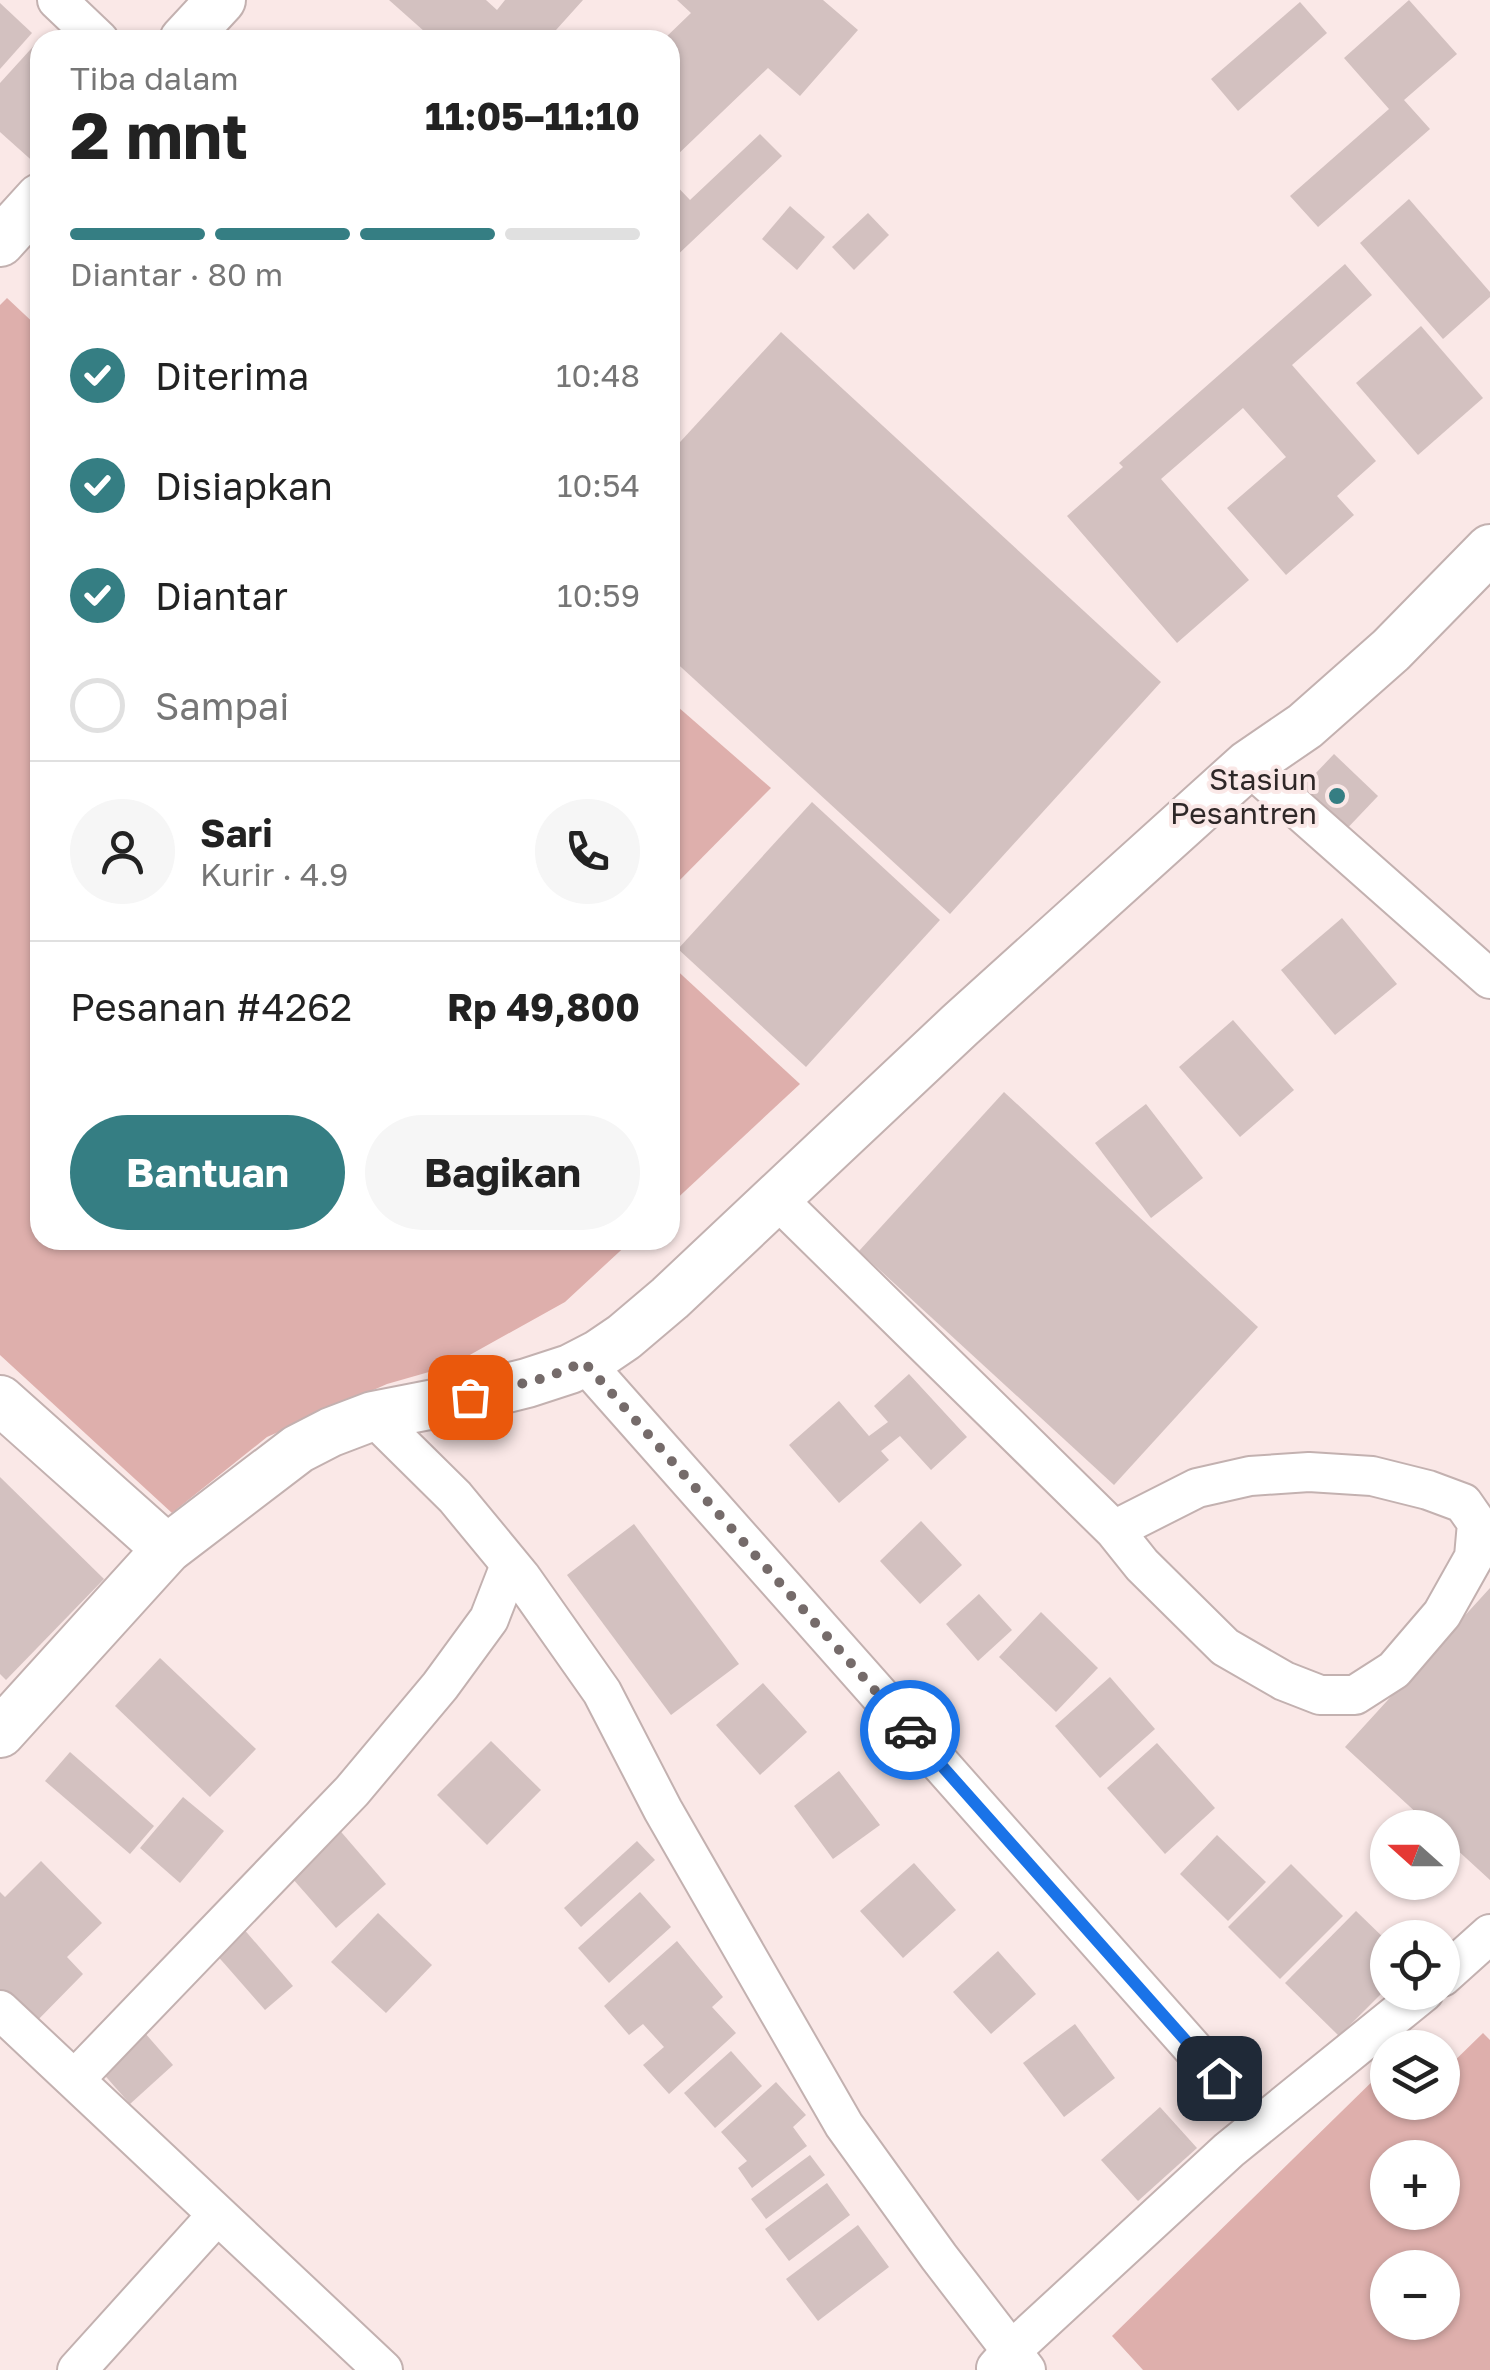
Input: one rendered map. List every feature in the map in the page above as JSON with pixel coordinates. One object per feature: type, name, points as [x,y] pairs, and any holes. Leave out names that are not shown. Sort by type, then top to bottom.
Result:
[{"type":"main road","points":[[193,30],[221,0]]},
{"type":"main road","points":[[0,242],[30,209]]},
{"type":"main road","points":[[0,1733],[167,1549],[298,1449],[372,1416],[528,1383],[584,1362],[624,1337],[1248,765],[1305,726],[1392,650],[1490,549]]},
{"type":"main road","points":[[0,1400],[167,1549]]},
{"type":"street","points":[[58,0],[89,30]]},
{"type":"street","points":[[1248,765],[1490,980]]},
{"type":"street","points":[[776,1198],[1114,1530],[1142,1565],[1225,1647],[1284,1680],[1320,1695],[1355,1694],[1394,1670],[1442,1614],[1474,1557],[1476,1523],[1463,1503],[1428,1490],[1372,1476],[1309,1472],[1250,1476],[1197,1488],[1114,1530]]},
{"type":"street","points":[[584,1362],[1219,2078]]},
{"type":"street","points":[[372,1416],[455,1497],[521,1577],[602,1692],[664,1810],[844,2125],[1011,2364],[1229,2150],[1402,2010]]},
{"type":"street","points":[[75,2078],[352,1791],[440,1686],[489,1618],[510,1565]]},
{"type":"street","points":[[1460,1961],[1490,1934]]},
{"type":"street","points":[[0,2010],[383,2370]]},
{"type":"street","points":[[77,2370],[217,2216]]},
{"type":"shaded area","points":[[7,298],[30,320],[30,1250],[621,1250],[565,1302],[450,1366],[387,1384],[267,1437],[172,1513],[0,1355],[0,305]]},
{"type":"shaded area","points":[[680,709],[771,788],[680,880]]},
{"type":"shaded area","points":[[680,973],[800,1084],[680,1196]]},
{"type":"shaded area","points":[[1483,2033],[1490,2040],[1490,2370],[1143,2370],[1112,2336],[1370,2084],[1370,2120],[1460,2120],[1460,2055]]},
{"type":"building","points":[[389,0],[486,0],[497,10],[505,0],[583,0],[556,30],[423,30]]},
{"type":"building","points":[[677,0],[823,0],[858,30],[800,96],[768,68],[680,152],[680,30],[673,30],[691,13]]},
{"type":"building","points":[[1409,0],[1457,54],[1404,100],[1430,129],[1318,227],[1290,196],[1389,109],[1344,58]]},
{"type":"building","points":[[1300,2],[1327,33],[1238,111],[1211,79]]},
{"type":"building","points":[[0,3],[30,35],[0,69]]},
{"type":"building","points":[[30,50],[30,159],[0,132],[0,83]]},
{"type":"building","points":[[760,134],[782,156],[680,253],[680,190],[690,200]]},
{"type":"building","points":[[1409,199],[1490,292],[1490,297],[1443,339],[1360,243]]},
{"type":"building","points":[[790,206],[825,237],[797,270],[762,239]]},
{"type":"building","points":[[868,213],[889,235],[854,270],[832,247]]},
{"type":"building","points":[[1345,264],[1372,295],[1292,365],[1376,461],[1337,496],[1354,515],[1286,575],[1227,508],[1286,457],[1243,408],[1161,479],[1249,580],[1177,643],[1067,516],[1123,467],[1119,463]]},
{"type":"building","points":[[1421,326],[1483,398],[1418,455],[1356,383]]},
{"type":"building","points":[[781,332],[1161,682],[950,914],[680,666],[680,442]]},
{"type":"building","name":"Stasiun Pesantren","points":[[1334,754],[1378,796],[1339,837],[1295,795]]},
{"type":"building","points":[[812,802],[940,920],[806,1067],[680,947]]},
{"type":"building","points":[[1342,918],[1397,984],[1335,1035],[1281,970]]},
{"type":"building","points":[[1233,1020],[1294,1090],[1240,1137],[1179,1067]]},
{"type":"building","points":[[1004,1092],[1258,1327],[1114,1485],[859,1251]]},
{"type":"building","points":[[1146,1104],[1203,1178],[1151,1218],[1095,1143]]},
{"type":"building","points":[[909,1374],[967,1437],[931,1470],[900,1436],[881,1451],[889,1460],[839,1503],[789,1445],[839,1401],[869,1436],[888,1422],[874,1406]]},
{"type":"building","points":[[0,1477],[104,1579],[6,1680],[0,1674]]},
{"type":"building","points":[[921,1521],[962,1565],[920,1604],[880,1561]]},
{"type":"building","points":[[634,1524],[739,1664],[671,1715],[567,1575]]},
{"type":"building","points":[[1490,1588],[1490,1880],[1460,1852],[1460,1810],[1413,1810],[1345,1747]]},
{"type":"building","points":[[979,1594],[1012,1630],[978,1661],[946,1624]]},
{"type":"building","points":[[1041,1612],[1098,1668],[1056,1712],[999,1657]]},
{"type":"building","points":[[160,1658],[256,1749],[210,1797],[115,1706]]},
{"type":"building","points":[[1110,1677],[1155,1729],[1100,1778],[1055,1726]]},
{"type":"building","points":[[763,1683],[807,1732],[760,1775],[716,1725]]},
{"type":"building","points":[[491,1741],[541,1790],[487,1845],[437,1795]]},
{"type":"building","points":[[1157,1743],[1215,1808],[1165,1854],[1107,1788]]},
{"type":"building","points":[[70,1752],[154,1826],[130,1854],[45,1781]]},
{"type":"building","points":[[839,1771],[880,1825],[833,1859],[794,1806]]},
{"type":"building","points":[[183,1797],[224,1831],[180,1883],[140,1848]]},
{"type":"building","points":[[336,1826],[386,1884],[336,1928],[285,1870]]},
{"type":"building","points":[[1217,1835],[1266,1882],[1228,1921],[1180,1874]]},
{"type":"building","points":[[637,1841],[655,1860],[581,1927],[564,1908]]},
{"type":"building","points":[[41,1861],[102,1923],[67,1957],[83,1974],[30,2028],[0,1998],[0,1892],[5,1897]]},
{"type":"building","points":[[914,1863],[956,1910],[903,1958],[860,1911]]},
{"type":"building","points":[[1291,1864],[1343,1916],[1280,1979],[1228,1927]]},
{"type":"building","points":[[640,1892],[671,1927],[609,1983],[578,1948]]},
{"type":"building","points":[[1356,1911],[1370,1925],[1370,2005],[1339,2036],[1285,1983]]},
{"type":"building","points":[[378,1913],[432,1965],[386,2013],[331,1962]]},
{"type":"building","points":[[236,1920],[293,1986],[265,2010],[208,1945]]},
{"type":"building","points":[[677,1941],[723,1997],[712,2007],[736,2033],[669,2094],[643,2065],[664,2047],[643,2024],[629,2035],[604,2006]]},
{"type":"building","points":[[998,1951],[1036,1994],[991,2034],[953,1992]]},
{"type":"building","points":[[137,2024],[173,2065],[130,2104],[93,2062]]},
{"type":"building","points":[[1075,2024],[1115,2078],[1064,2117],[1023,2063]]},
{"type":"building","points":[[731,2051],[762,2086],[715,2128],[684,2093]]},
{"type":"building","points":[[776,2082],[806,2115],[793,2127],[807,2146],[752,2188],[738,2168],[747,2161],[721,2132]]},
{"type":"building","points":[[1160,2107],[1197,2148],[1138,2201],[1101,2160]]},
{"type":"building","points":[[810,2155],[825,2175],[766,2219],[751,2199]]},
{"type":"building","points":[[827,2183],[850,2215],[789,2261],[765,2229]]},
{"type":"building","points":[[858,2225],[889,2267],[818,2321],[786,2279]]},
{"type":"way so far","points":[[470,1397],[548,1377],[584,1362],[910,1730]]},
{"type":"place","name":"Stasiun Pesantren","points":[[1337,796]]},
{"type":"route","points":[[910,1730],[1219,2078]]}]
